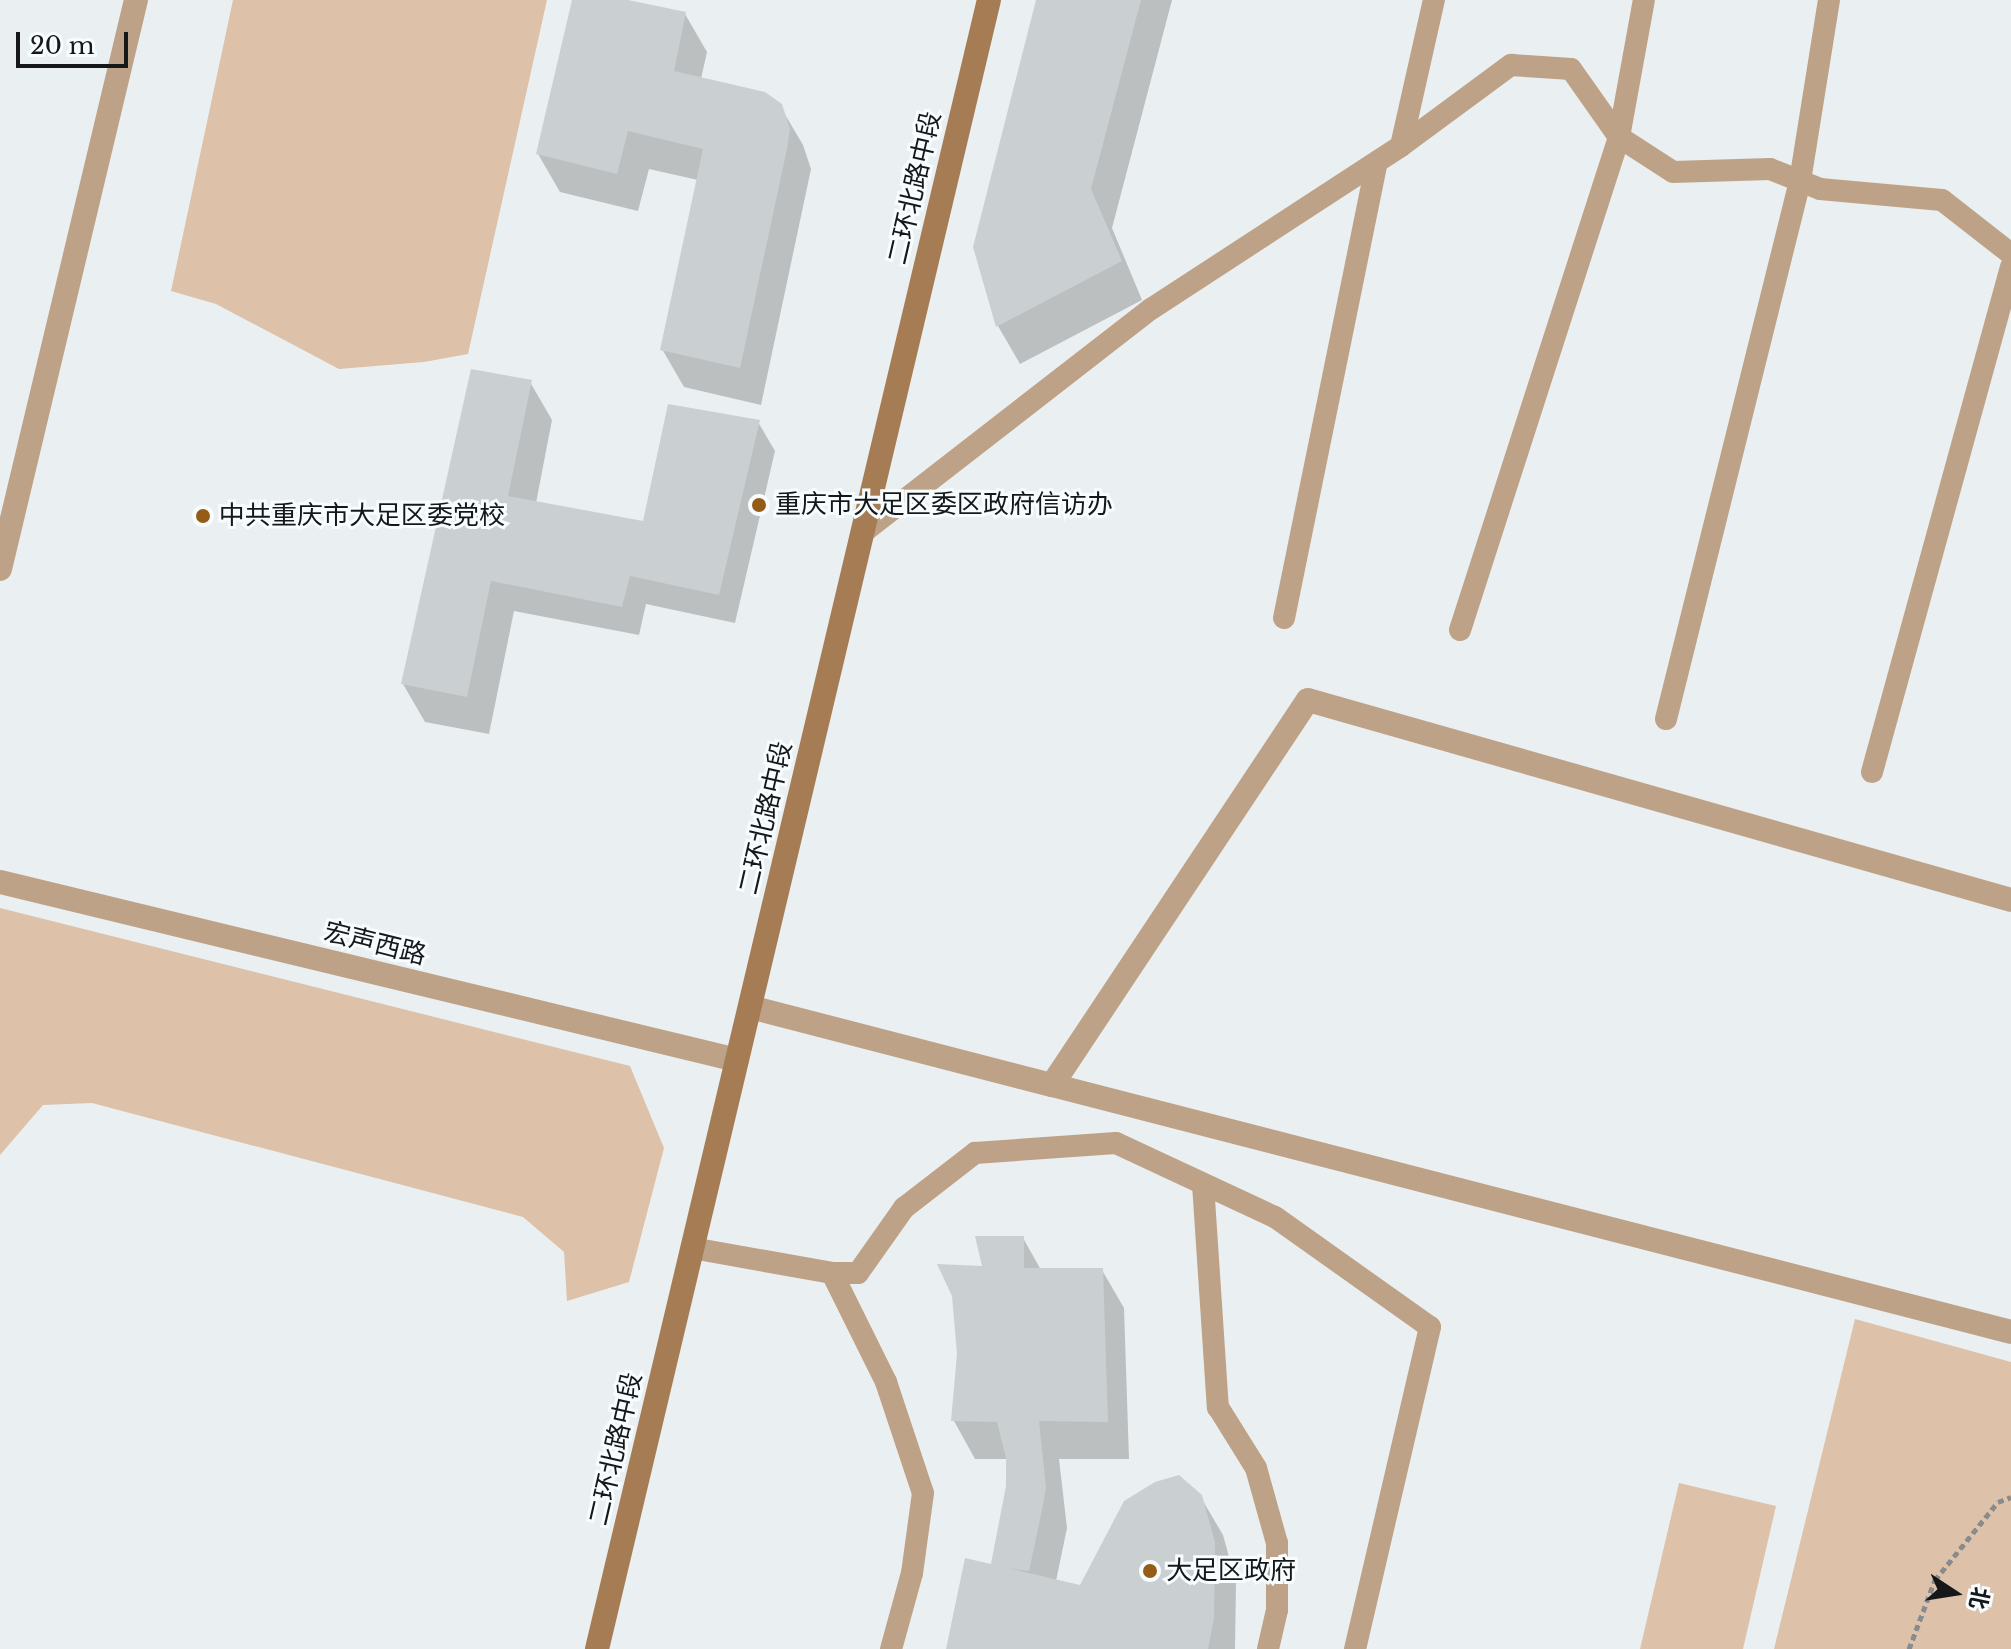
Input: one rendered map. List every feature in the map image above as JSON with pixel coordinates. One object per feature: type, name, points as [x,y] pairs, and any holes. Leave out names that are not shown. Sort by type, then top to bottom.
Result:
[{"type":"main road","name":"二环北路中段","points":[[597,1649],[989,0]]},
{"type":"street","points":[[0,569],[136,0]]},
{"type":"street","points":[[1052,1085],[1308,700],[2011,900]]},
{"type":"street","name":"宏声西路","points":[[0,882],[737,1060]]},
{"type":"street","points":[[750,1007],[2011,1332]]},
{"type":"lane","points":[[1401,146],[1434,0]]},
{"type":"lane","points":[[1460,630],[1619,137],[1644,0]]},
{"type":"lane","points":[[1666,719],[1800,181],[1829,0]]},
{"type":"lane","points":[[862,533],[1151,309],[1401,146],[1511,65],[1571,69],[1619,137],[1673,172],[1770,169],[1820,189],[1942,200],[2011,254]]},
{"type":"lane","points":[[1284,618],[1377,162]]},
{"type":"lane","points":[[1872,772],[2011,267]]},
{"type":"lane","points":[[692,1248],[832,1273],[858,1273],[904,1208],[975,1153],[1116,1143],[1275,1217],[1430,1327],[1355,1649]]},
{"type":"lane","points":[[1203,1184],[1218,1407],[1256,1468],[1277,1543],[1277,1610],[1268,1649]]},
{"type":"lane","points":[[832,1273],[886,1382],[923,1493],[912,1573],[891,1649]]},
{"type":"path","points":[[1909,1649],[1935,1580],[1998,1502],[2011,1497]]},
{"type":"shaded area","points":[[233,0],[547,0],[468,354],[424,362],[339,369],[216,304],[171,291]]},
{"type":"shaded area","points":[[0,908],[630,1066],[664,1148],[629,1282],[567,1301],[564,1252],[523,1217],[92,1103],[43,1105],[0,1155]]},
{"type":"shaded area","points":[[1855,1319],[2011,1362],[2011,1649],[1774,1649]]},
{"type":"shaded area","points":[[1679,1483],[1776,1506],[1743,1649],[1640,1649]]},
{"type":"building","points":[[572,0],[628,0],[686,12],[674,71],[765,92],[782,104],[790,129],[787,149],[740,368],[660,350],[703,149],[628,131],[617,174],[536,154]]},
{"type":"building","points":[[1036,0],[1141,0],[1091,189],[1122,261],[996,327],[973,247]]},
{"type":"building","points":[[471,369],[532,380],[508,496],[643,521],[668,404],[760,420],[719,595],[630,576],[622,607],[491,581],[467,697],[401,684]]},
{"type":"building","points":[[975,1236],[1024,1236],[1024,1268],[1103,1268],[1108,1422],[1039,1421],[1046,1488],[1041,1515],[1029,1571],[1008,1568],[1080,1585],[1124,1501],[1155,1482],[1179,1475],[1202,1495],[1215,1542],[1214,1618],[1208,1649],[946,1649],[965,1558],[991,1564],[1006,1486],[1006,1458],[997,1422],[951,1421],[957,1354],[952,1296],[937,1264],[982,1266]]},
{"type":"place","name":"重庆市大足区委区政府信访办","points":[[759,505]]},
{"type":"place","name":"中共重庆市大足区委党校","points":[[203,516]]},
{"type":"place","name":"大足区政府","points":[[1150,1571]]}]
